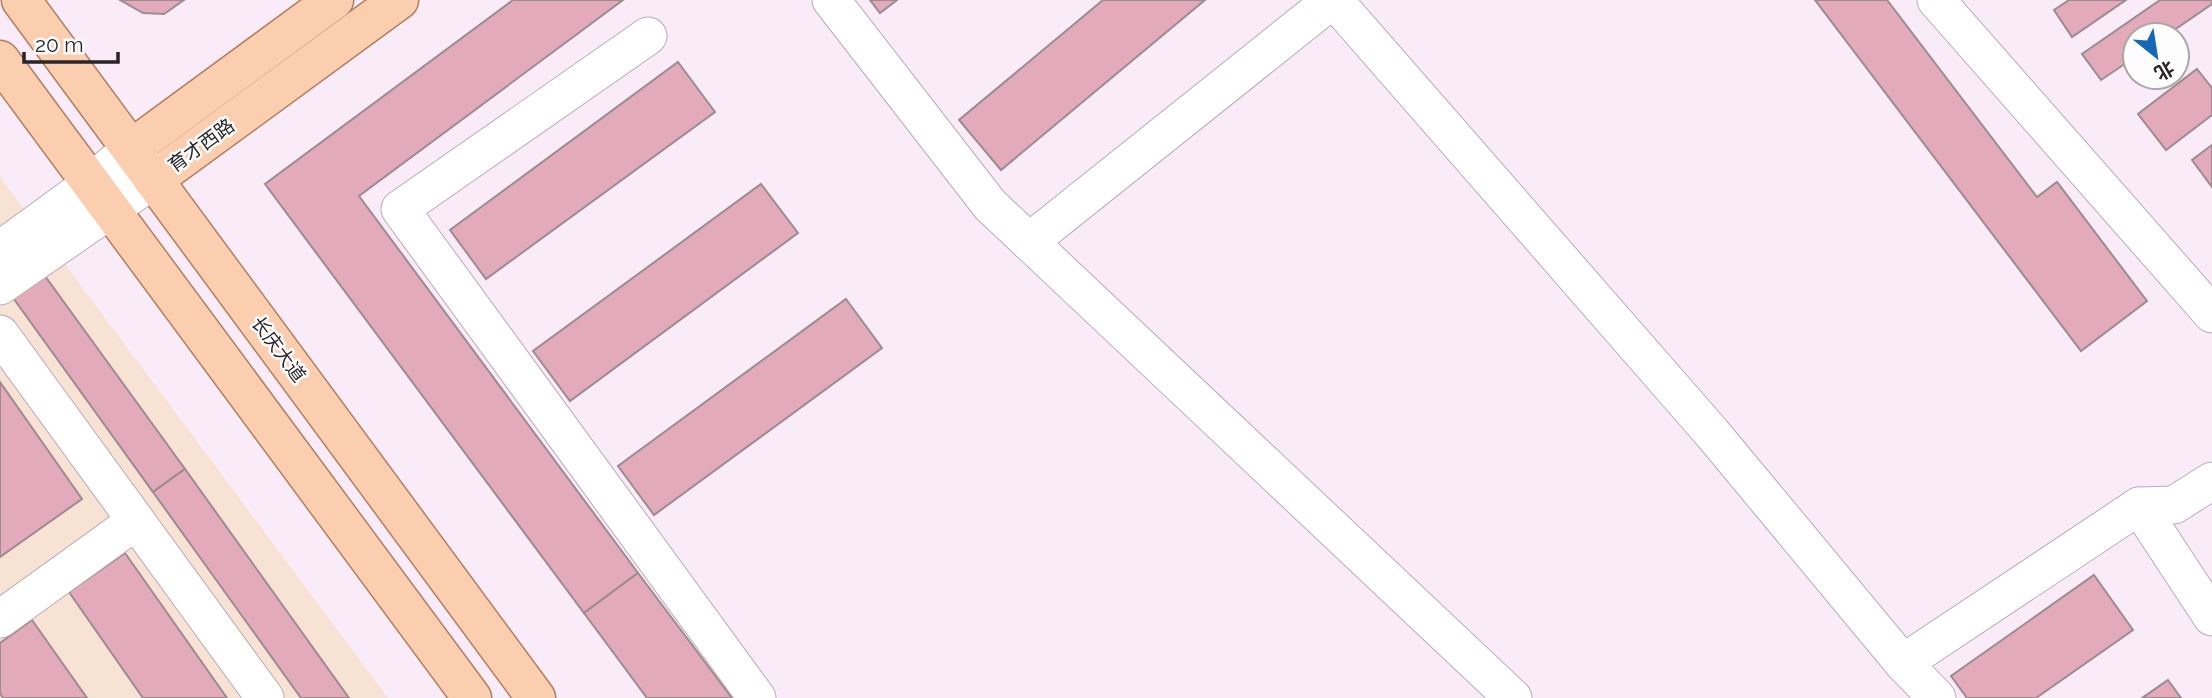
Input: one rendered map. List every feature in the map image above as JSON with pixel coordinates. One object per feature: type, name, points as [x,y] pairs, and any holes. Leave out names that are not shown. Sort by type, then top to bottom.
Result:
[{"type":"main road","name":"长庆大道","points":[[21,0],[536,698]]},
{"type":"main road","name":"育才西路","points":[[131,149],[334,0]]},
{"type":"main road","name":"育才西路","points":[[153,180],[400,0]]},
{"type":"main road","points":[[0,60],[472,698]]},
{"type":"street","points":[[831,0],[990,205],[1513,698]]},
{"type":"street","points":[[1029,243],[1333,0],[1712,433],[1903,663],[1937,698]]},
{"type":"street","points":[[1936,0],[2206,308]]},
{"type":"street","points":[[648,36],[400,209],[757,698]]},
{"type":"street","name":"育才西路","points":[[0,286],[100,195],[131,149]]},
{"type":"street","name":"育才西路","points":[[0,250],[100,195],[153,180]]},
{"type":"street","points":[[0,334],[265,698]]},
{"type":"street","points":[[1903,663],[2138,506],[2174,505],[2212,481]]},
{"type":"street","points":[[2138,506],[2212,617]]},
{"type":"street","points":[[0,619],[136,521]]},
{"type":"shaded area","points":[[0,177],[388,698],[0,698]]},
{"type":"building","points":[[120,0],[184,0],[164,14],[143,13]]},
{"type":"building","points":[[513,0],[623,0],[359,196],[638,573],[584,613],[265,184]]},
{"type":"building","points":[[870,0],[897,0],[880,13]]},
{"type":"building","points":[[1103,0],[1205,0],[1001,170],[959,120]]},
{"type":"building","points":[[1815,0],[1887,0],[2037,197],[2057,182],[2147,301],[2081,351]]},
{"type":"building","points":[[2069,0],[2126,0],[2072,37],[2054,10]]},
{"type":"building","points":[[2160,0],[2212,0],[2212,4],[2187,21],[2130,21]]},
{"type":"building","points":[[2121,27],[2121,66],[2101,80],[2082,54]]},
{"type":"building","points":[[678,62],[715,112],[486,279],[450,230]]},
{"type":"building","points":[[2197,69],[2212,88],[2212,115],[2166,150],[2138,114],[2168,91],[2191,91],[2191,74]]},
{"type":"building","points":[[2212,145],[2212,187],[2192,160]]},
{"type":"building","points":[[761,184],[798,233],[570,401],[533,351]]},
{"type":"building","points":[[37,265],[185,469],[153,492],[6,288]]},
{"type":"building","points":[[846,299],[882,348],[654,515],[618,466]]},
{"type":"building","points":[[0,382],[82,499],[0,557]]},
{"type":"building","points":[[185,469],[349,698],[301,698],[153,492]]},
{"type":"building","points":[[125,553],[227,698],[143,698],[69,592]]},
{"type":"building","points":[[638,573],[732,698],[647,698],[584,613]]},
{"type":"building","points":[[2094,575],[2133,630],[2036,698],[1967,698],[1951,676]]},
{"type":"building","points":[[32,620],[87,698],[3,698],[0,693],[0,643]]},
{"type":"building","points":[[2168,680],[2181,698],[2142,698]]}]
